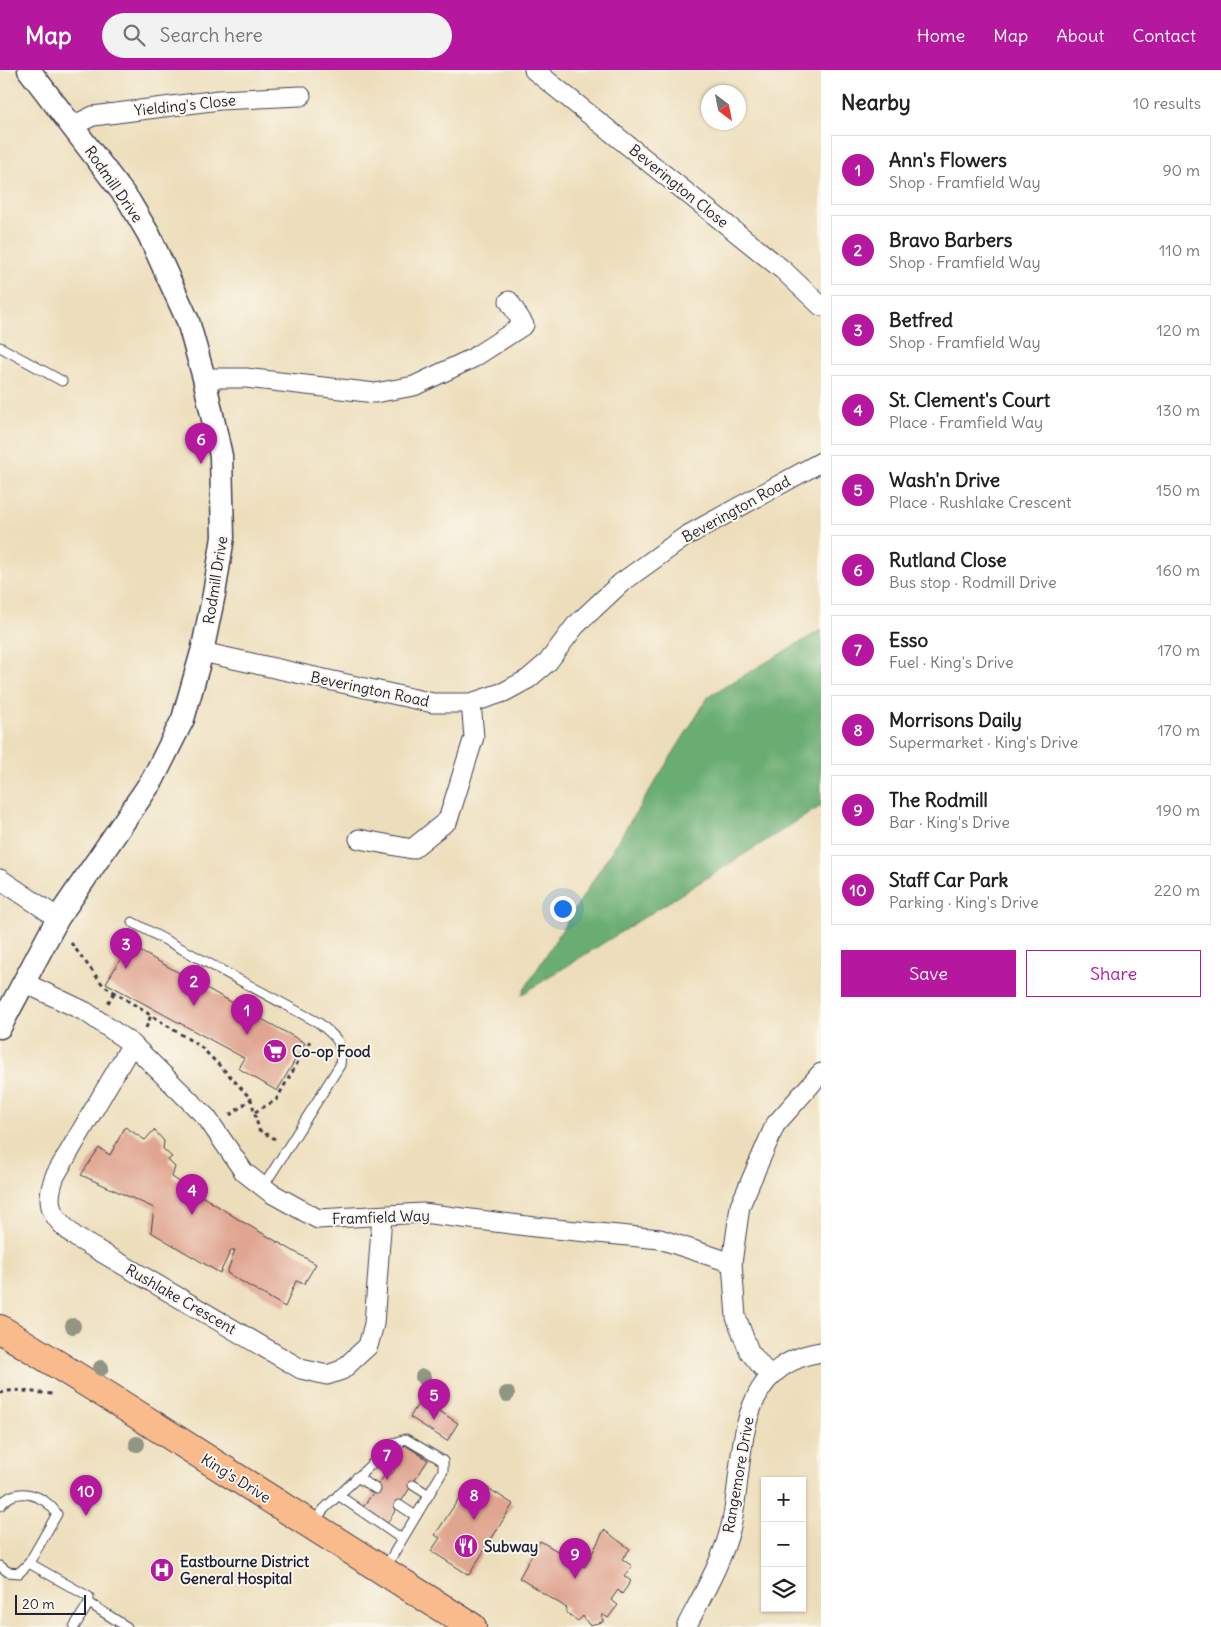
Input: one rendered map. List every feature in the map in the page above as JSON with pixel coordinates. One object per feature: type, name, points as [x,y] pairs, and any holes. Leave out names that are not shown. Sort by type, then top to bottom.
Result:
[{"type":"main road","name":"King's Drive","points":[[0,1329],[472,1627]]},
{"type":"street","name":"Rodmill Drive","points":[[0,1027],[55,925],[153,779],[183,719],[202,652],[223,537],[221,456],[204,378],[188,321],[149,235],[129,201],[28,70]]},
{"type":"street","name":"Beverington Close","points":[[534,70],[782,270],[821,306]]},
{"type":"street","name":"Yielding's Close","points":[[72,126],[94,116],[132,111],[219,100],[301,96]]},
{"type":"street","points":[[204,378],[246,378],[375,393],[414,386],[473,358],[524,325],[509,301]]},
{"type":"street","name":"Beverington Road","points":[[202,652],[433,703],[471,703],[504,692],[528,679],[548,662],[575,626],[621,583],[686,536],[821,462]]},
{"type":"street","points":[[359,839],[412,849],[448,820],[474,737],[471,703]]},
{"type":"street","points":[[0,879],[55,925]]},
{"type":"street","name":"Framfield Way","points":[[25,983],[86,1012],[132,1044],[198,1107],[244,1172],[263,1187],[318,1219],[423,1213],[535,1228],[660,1239],[732,1263]]},
{"type":"street","name":"Rushlake Crescent","points":[[132,1044],[55,1176],[49,1192],[52,1209],[58,1222],[77,1238],[301,1369],[327,1375],[342,1370],[368,1346],[374,1324],[382,1216]]},
{"type":"street","points":[[770,1377],[749,1350],[736,1317],[732,1263],[740,1206],[776,1125],[821,1073]]},
{"type":"street","name":"Rangemore Drive","points":[[686,1627],[708,1585],[731,1527],[748,1414],[757,1394],[770,1377],[788,1363],[809,1354],[821,1352]]},
{"type":"lane","points":[[0,347],[62,381]]},
{"type":"lane","points":[[132,922],[319,1022],[337,1038],[342,1050],[340,1066],[263,1187]]},
{"type":"lane","points":[[311,1525],[338,1495],[394,1443],[406,1439],[443,1461],[443,1471],[383,1571]]},
{"type":"lane","points":[[375,1460],[389,1469]]},
{"type":"lane","points":[[357,1477],[376,1489]]},
{"type":"lane","points":[[413,1484],[429,1495]]},
{"type":"lane","points":[[0,1506],[4,1500],[28,1493],[40,1497],[57,1514],[29,1563],[19,1573],[8,1572],[0,1566]]},
{"type":"lane","points":[[338,1495],[402,1539]]},
{"type":"lane","points":[[399,1505],[416,1516]]},
{"type":"lane","points":[[29,1563],[89,1597],[89,1604],[74,1627]]},
{"type":"lane","points":[[89,1604],[127,1627]]},
{"type":"path","points":[[55,925],[74,945],[103,985],[201,1048],[251,1099],[259,1130],[273,1138]]},
{"type":"path","points":[[108,1003],[114,993]]},
{"type":"path","points":[[148,1026],[151,1015]]},
{"type":"path","points":[[254,1112],[276,1100],[310,1041],[313,1042]]},
{"type":"path","points":[[236,1110],[251,1099]]},
{"type":"green space","points":[[821,630],[821,806],[521,995],[709,696]]},
{"type":"building","points":[[129,945],[305,1043],[277,1091],[238,1068],[244,1058],[106,983]]},
{"type":"building","points":[[125,1127],[145,1140],[154,1130],[164,1141],[163,1149],[172,1157],[168,1160],[175,1167],[172,1177],[241,1221],[316,1264],[304,1284],[296,1281],[285,1307],[227,1273],[235,1250],[231,1250],[220,1273],[151,1232],[154,1208],[81,1175],[99,1148],[110,1155]]},
{"type":"building","points":[[421,1399],[458,1423],[447,1441],[410,1417]]},
{"type":"building","points":[[405,1445],[428,1460],[386,1525],[362,1509]]},
{"type":"building","points":[[477,1481],[513,1504],[469,1575],[431,1551],[440,1538],[435,1535],[463,1492],[468,1495]]},
{"type":"building","points":[[604,1530],[630,1549],[622,1559],[632,1566],[624,1576],[631,1581],[622,1594],[618,1590],[611,1600],[618,1605],[608,1618],[602,1614],[603,1622],[589,1625],[583,1616],[578,1621],[566,1612],[567,1608],[519,1578],[540,1541],[585,1567]]},
{"type":"place","name":"Rutland Close","points":[[201,464]]},
{"type":"place","name":"Betfred","points":[[126,969]]},
{"type":"place","name":"Bravo Barbers","points":[[194,1006]]},
{"type":"place","name":"Ann's Flowers","points":[[247,1035]]},
{"type":"place","name":"Co-op Food","points":[[275,1051]]},
{"type":"place","name":"St. Clement's Court","points":[[192,1215]]},
{"type":"place","name":"Wash'n Drive","points":[[434,1420]]},
{"type":"place","name":"Esso","points":[[387,1480]]},
{"type":"place","name":"Staff Car Park","points":[[86,1516]]},
{"type":"place","name":"Morrisons Daily","points":[[474,1520]]},
{"type":"place","name":"Subway","points":[[466,1546]]},
{"type":"place","name":"Eastbourne District General Hospital","points":[[162,1570]]},
{"type":"place","name":"The Rodmill","points":[[575,1579]]}]
